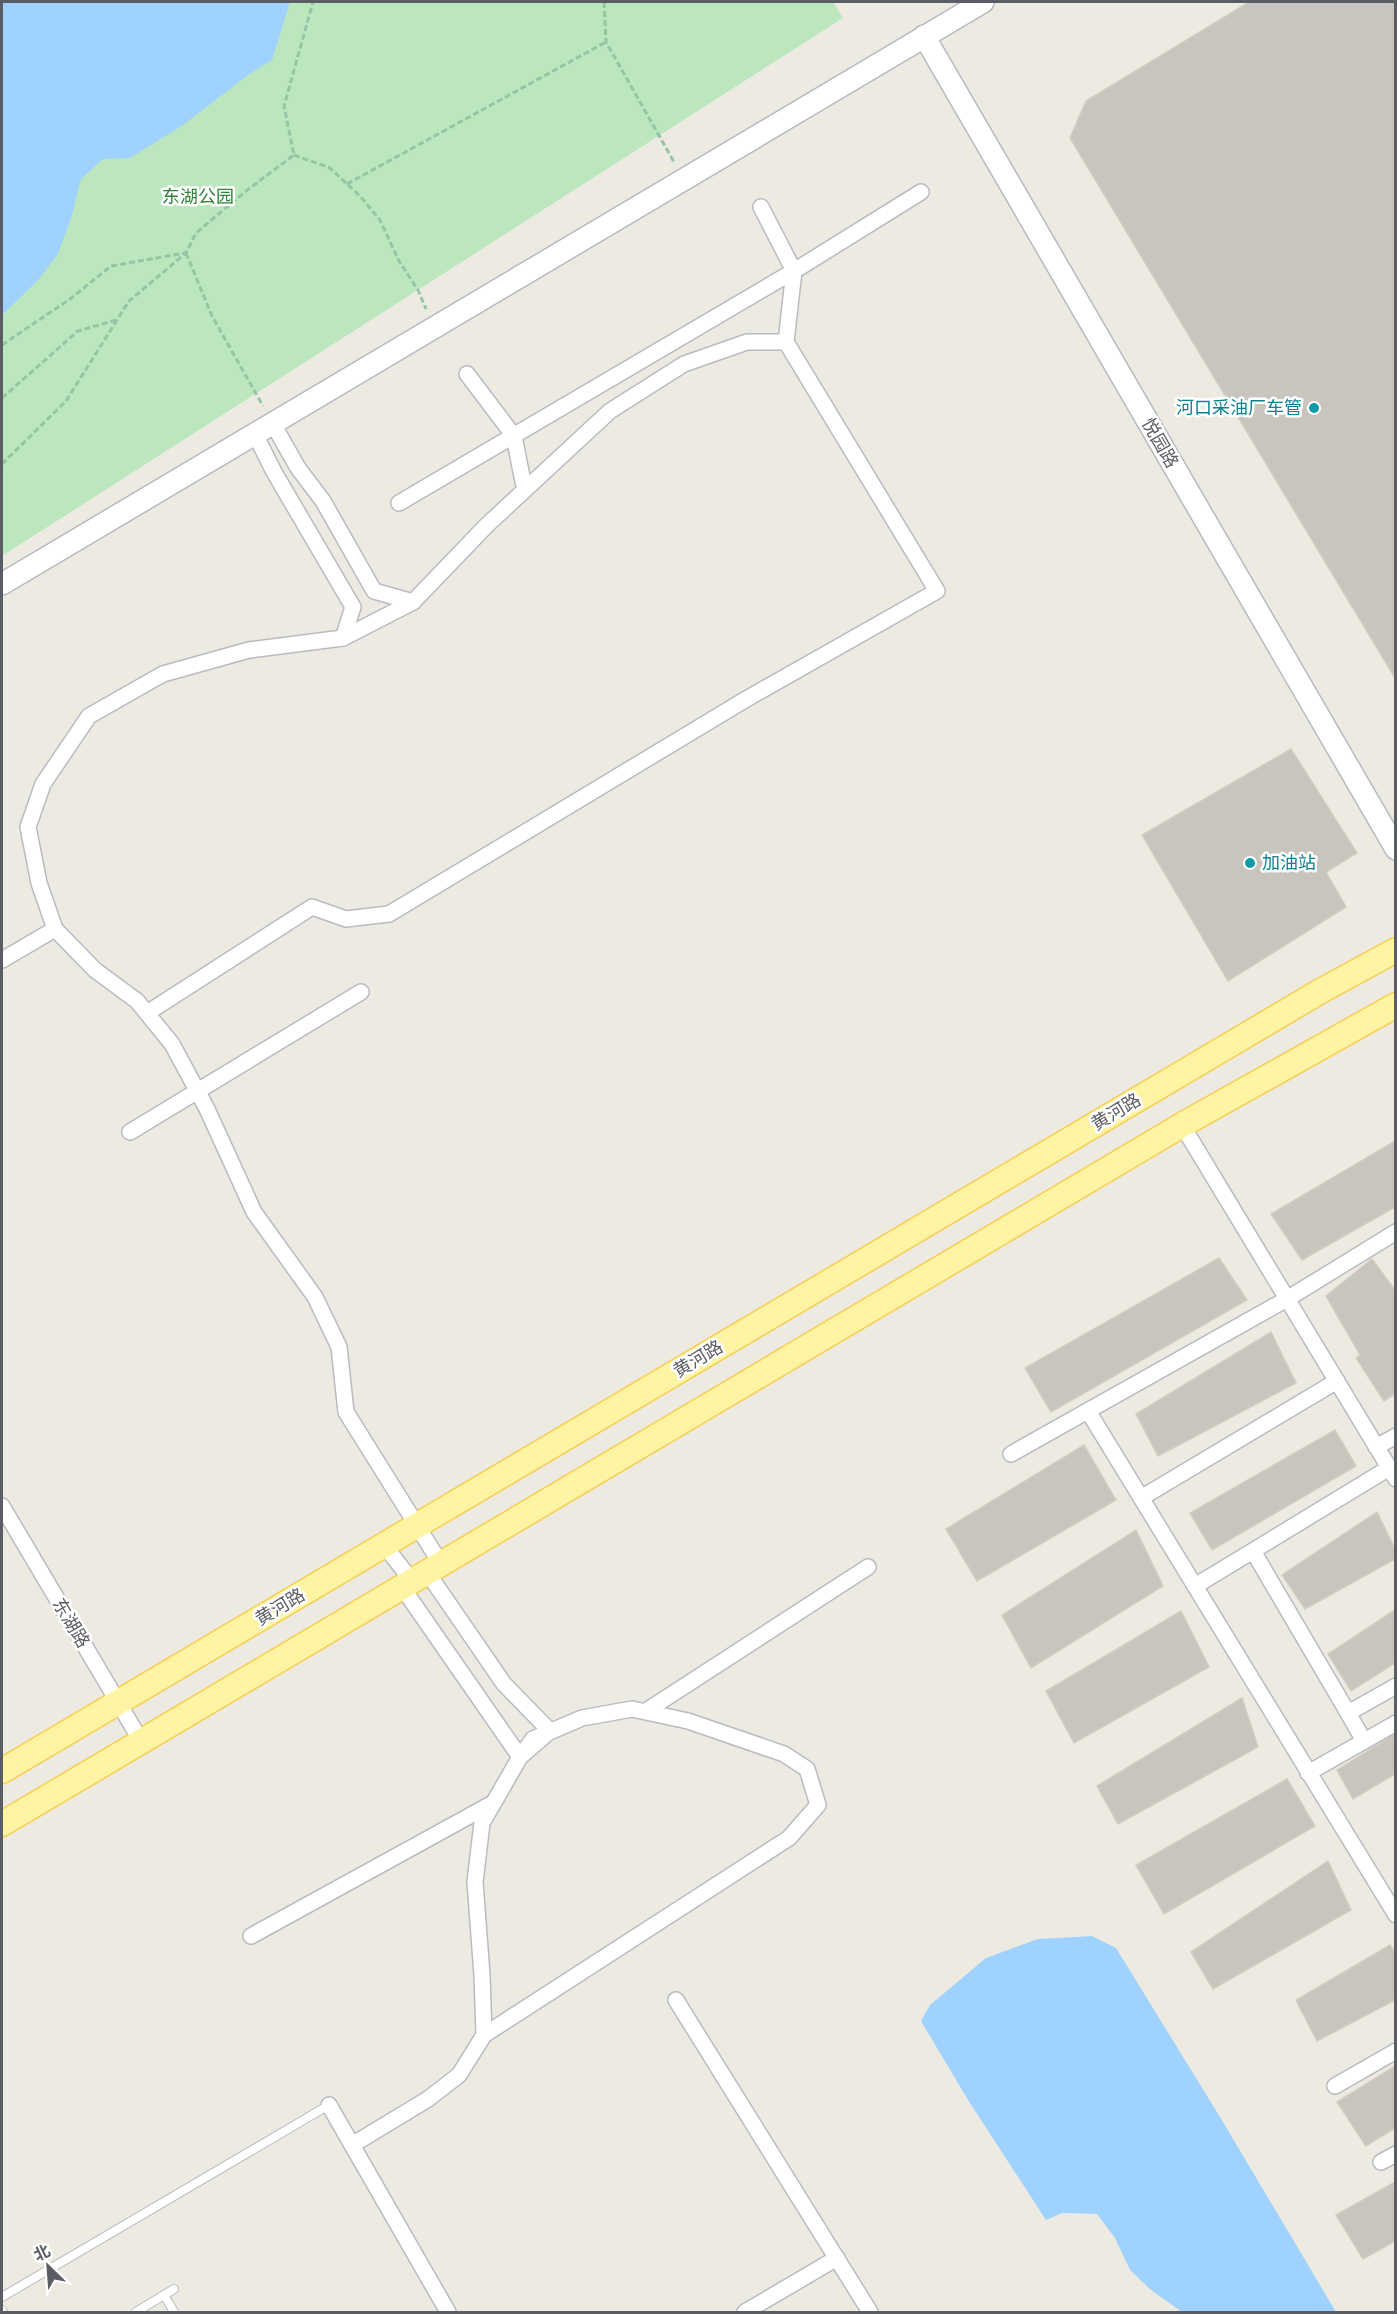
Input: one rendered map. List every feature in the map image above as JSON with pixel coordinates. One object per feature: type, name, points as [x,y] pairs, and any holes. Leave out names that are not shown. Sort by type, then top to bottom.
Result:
[{"type":"main road","name":"黄河路","points":[[2,1771],[1309,998],[1395,950]]},
{"type":"main road","points":[[2,1824],[1182,1125],[1395,1005]]},
{"type":"street","points":[[2,584],[983,2]]},
{"type":"street","name":"悦园路","points":[[924,36],[1395,849]]},
{"type":"street","points":[[399,503],[794,271],[921,192]]},
{"type":"street","points":[[147,1013],[312,906],[346,919],[389,914],[748,698],[937,591],[786,342],[794,271],[761,207]]},
{"type":"street","points":[[520,1757],[420,1576],[418,1525],[346,1412],[339,1347],[315,1297],[254,1212],[198,1091],[172,1044],[137,1001],[95,970],[55,929],[39,883],[28,827],[43,784],[89,716],[163,674],[249,650],[343,638],[413,602],[487,525],[610,411],[684,364],[747,342],[786,342]]},
{"type":"street","points":[[467,374],[514,436],[523,482]]},
{"type":"street","points":[[264,429],[298,468],[322,501],[374,591],[413,602]]},
{"type":"street","points":[[264,429],[274,472],[353,607],[343,638]]},
{"type":"street","points":[[2,960],[55,929]]},
{"type":"street","points":[[130,1132],[361,992]]},
{"type":"street","points":[[1182,1125],[1392,1473],[1195,1586]]},
{"type":"street","points":[[1011,1454],[1287,1299],[1395,1232]]},
{"type":"street","points":[[1141,1498],[1337,1381]]},
{"type":"street","points":[[1088,1411],[1308,1773],[1354,1834],[1395,1915]]},
{"type":"street","points":[[1376,1447],[1395,1436]]},
{"type":"street","name":"东湖路","points":[[2,1506],[141,1741]]},
{"type":"street","points":[[384,1545],[420,1576],[504,1684],[550,1731]]},
{"type":"street","points":[[1253,1551],[1364,1741]]},
{"type":"street","points":[[646,1712],[868,1568]]},
{"type":"street","points":[[1348,1713],[1395,1686]]},
{"type":"street","points":[[352,2145],[428,2098],[459,2075],[484,2035],[789,1838],[818,1804],[807,1770],[784,1754],[688,1721],[632,1709],[582,1718],[533,1739],[482,1823],[475,1882],[484,2035]]},
{"type":"street","points":[[1308,1773],[1395,1723]]},
{"type":"street","points":[[251,1936],[494,1802]]},
{"type":"street","points":[[676,2000],[870,2313]]},
{"type":"street","points":[[1335,2086],[1395,2051]]},
{"type":"street","points":[[329,2105],[448,2313]]},
{"type":"street","points":[[1381,2162],[1395,2154]]},
{"type":"street","points":[[745,2313],[837,2258]]},
{"type":"lane","points":[[2,2297],[329,2105]]},
{"type":"lane","points":[[136,2313],[174,2289]]},
{"type":"lane","points":[[164,2295],[174,2313]]},
{"type":"path","points":[[294,155],[284,106],[314,2]]},
{"type":"path","points":[[604,2],[606,42],[683,179]]},
{"type":"path","points":[[347,184],[606,42]]},
{"type":"path","points":[[294,155],[330,168],[380,220],[399,261],[418,290],[428,314],[438,325]]},
{"type":"path","points":[[2,464],[66,401],[129,301],[186,253],[196,233],[294,155]]},
{"type":"path","points":[[2,345],[70,298],[111,266],[186,253]]},
{"type":"path","points":[[186,253],[264,429]]},
{"type":"path","points":[[2,398],[78,331],[117,320]]},
{"type":"green space","name":"东湖公园","points":[[2,2],[833,2],[843,18],[2,556]]},
{"type":"water","points":[[2,2],[290,2],[272,60],[248,75],[183,125],[130,158],[103,159],[81,179],[72,215],[58,254],[38,280],[2,315]]},
{"type":"water","points":[[1092,1936],[1116,1948],[1336,2312],[1182,2312],[1151,2290],[1130,2270],[1115,2238],[1097,2214],[1062,2213],[1046,2220],[968,2100],[921,2021],[930,2005],[986,1958],[1038,1939]]},
{"type":"building","name":"河口采油厂车管","points":[[1249,2],[1395,2],[1395,678],[1070,138],[1086,101]]},
{"type":"building","name":"加油站","points":[[1291,749],[1357,853],[1326,872],[1346,907],[1228,981],[1142,835]]},
{"type":"building","points":[[1395,1141],[1395,1207],[1302,1260],[1271,1214]]},
{"type":"building","points":[[1219,1258],[1247,1300],[1051,1412],[1025,1368]]},
{"type":"building","points":[[1372,1259],[1395,1290],[1395,1394],[1384,1401],[1356,1358],[1360,1355],[1326,1296]]},
{"type":"building","points":[[1271,1332],[1296,1383],[1158,1456],[1136,1414]]},
{"type":"building","points":[[1335,1430],[1356,1466],[1212,1550],[1190,1513]]},
{"type":"building","points":[[1084,1445],[1116,1500],[977,1581],[946,1529]]},
{"type":"building","points":[[1377,1512],[1395,1549],[1395,1559],[1305,1609],[1282,1575]]},
{"type":"building","points":[[1136,1530],[1163,1586],[1031,1668],[1002,1615]]},
{"type":"building","points":[[1395,1610],[1395,1663],[1351,1691],[1328,1654]]},
{"type":"building","points":[[1181,1611],[1209,1667],[1074,1743],[1046,1691]]},
{"type":"building","points":[[1242,1698],[1258,1747],[1118,1824],[1097,1786]]},
{"type":"building","points":[[1395,1734],[1395,1774],[1353,1799],[1337,1770]]},
{"type":"building","points":[[1287,1779],[1315,1826],[1164,1914],[1136,1865]]},
{"type":"building","points":[[1328,1861],[1351,1910],[1213,1989],[1191,1952]]},
{"type":"building","points":[[1390,1945],[1395,1952],[1395,2000],[1317,2041],[1296,2000]]},
{"type":"building","points":[[1395,2066],[1395,2128],[1366,2146],[1337,2102]]},
{"type":"building","points":[[1395,2182],[1395,2241],[1363,2259],[1336,2215]]},
{"type":"place","name":"河口采油厂车管","points":[[1314,408]]},
{"type":"place","name":"加油站","points":[[1250,863]]}]
